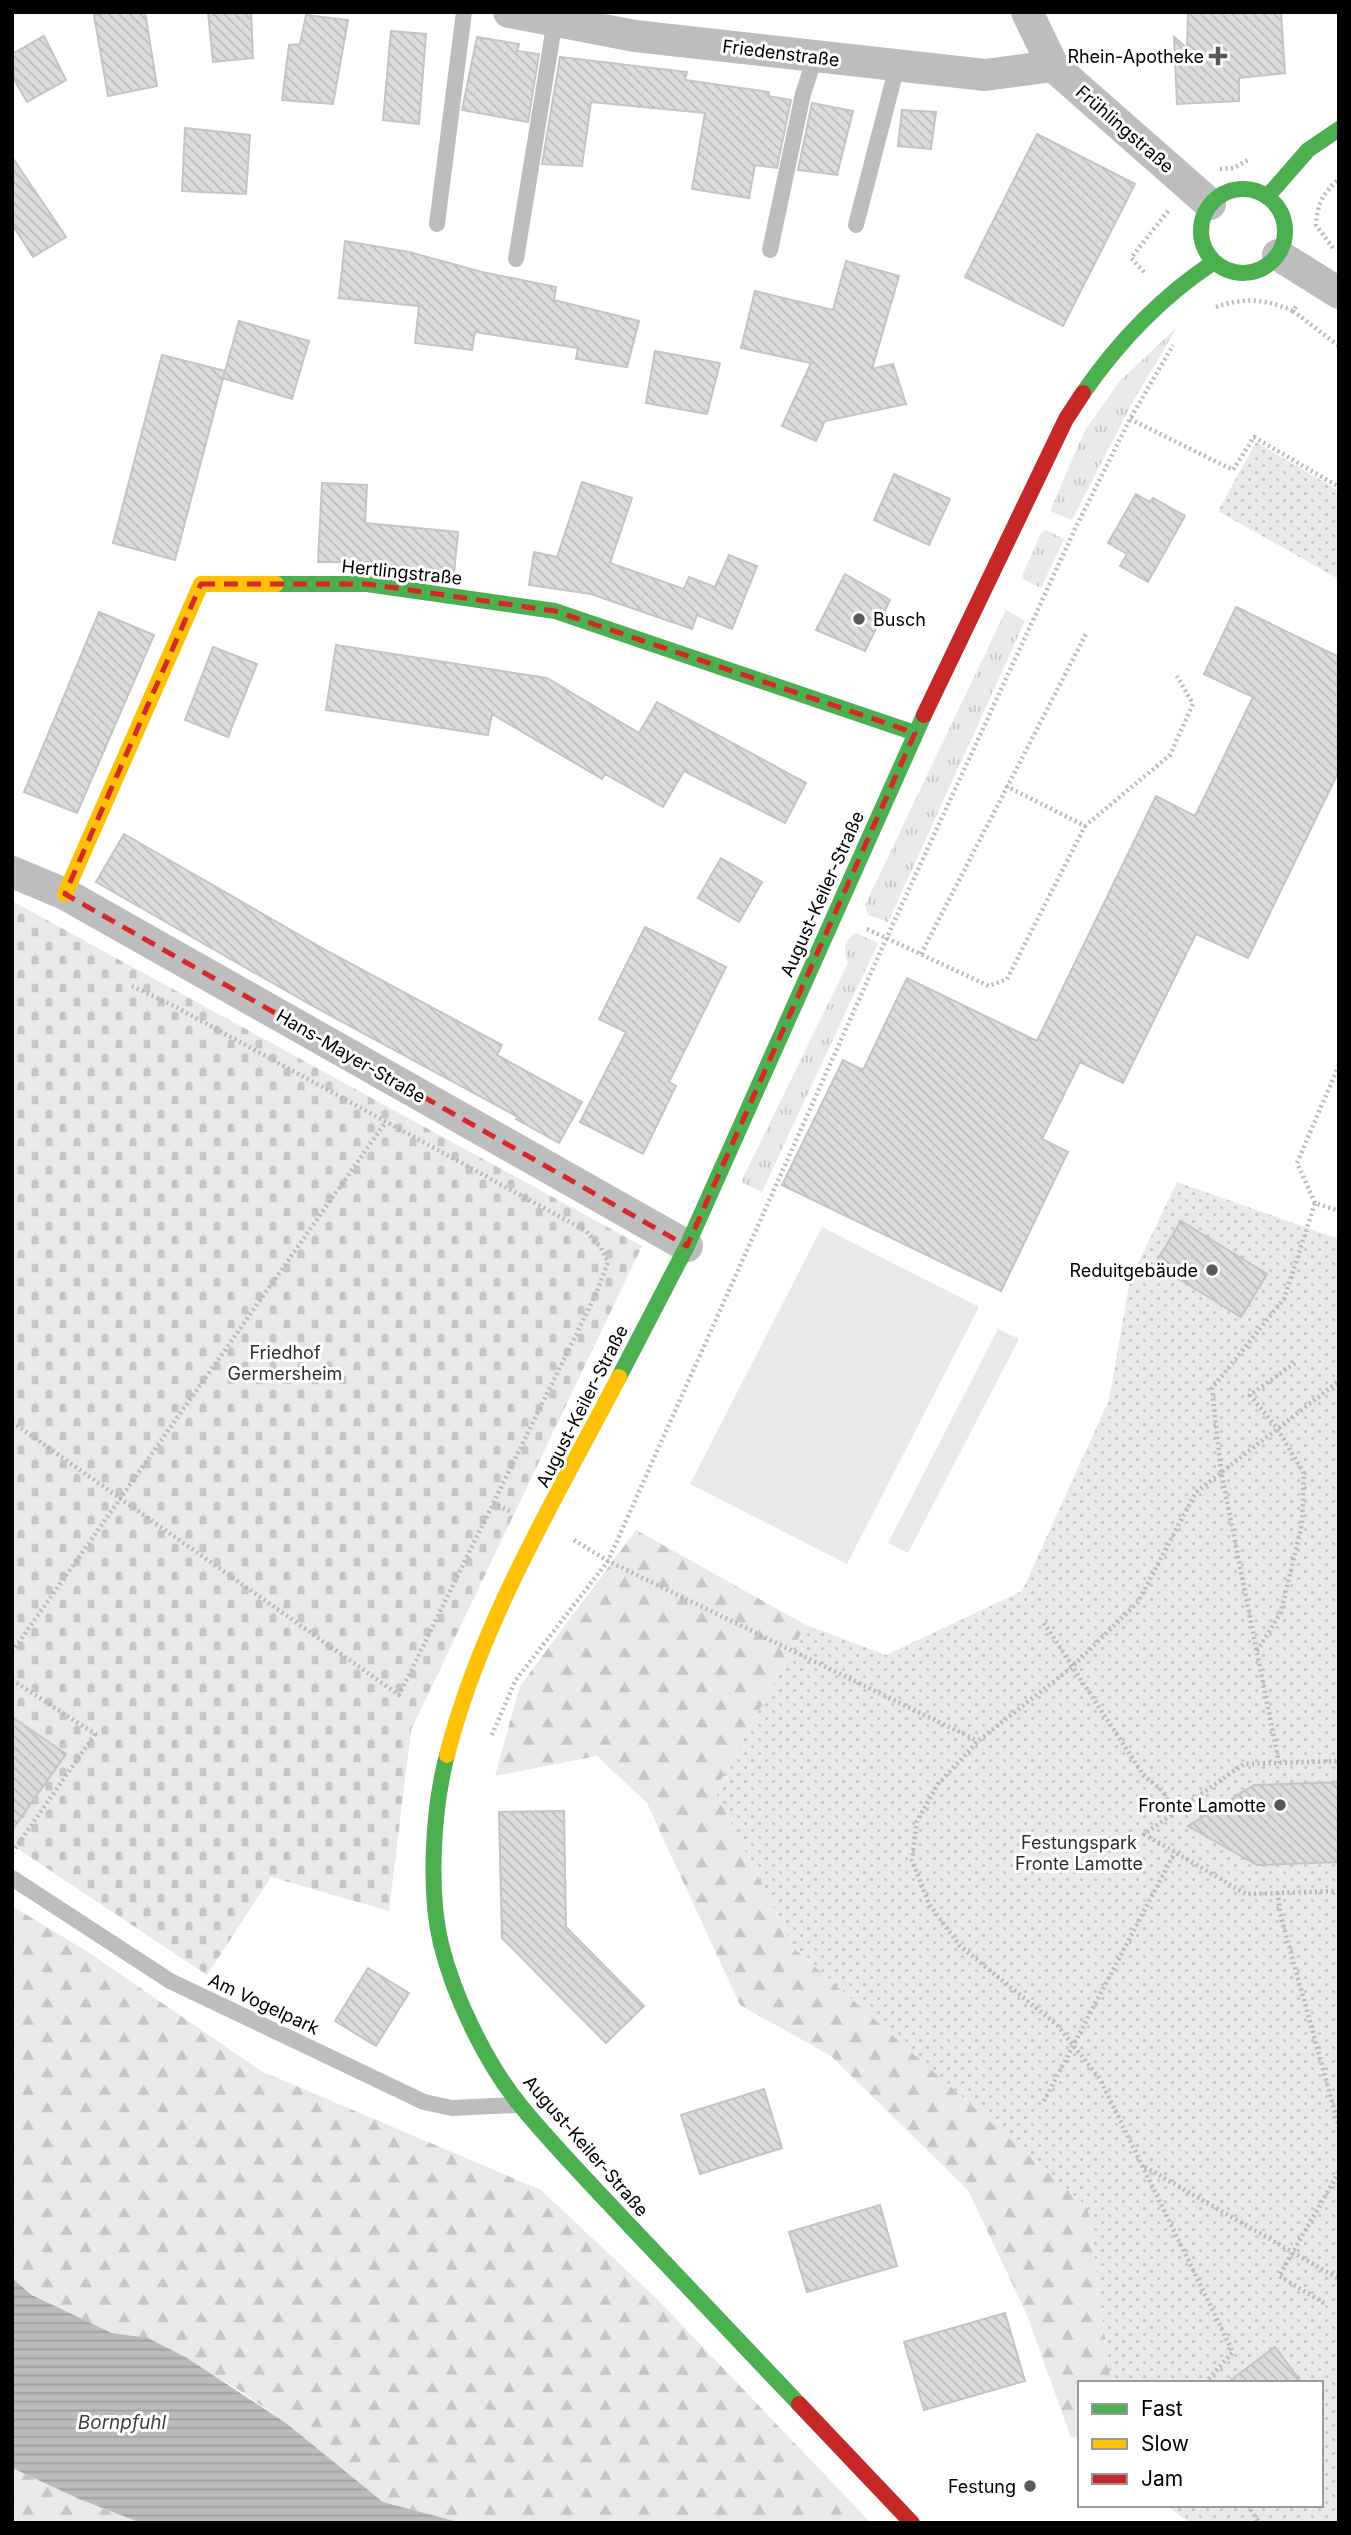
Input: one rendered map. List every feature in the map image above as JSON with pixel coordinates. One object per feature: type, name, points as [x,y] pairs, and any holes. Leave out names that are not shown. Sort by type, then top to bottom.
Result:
[{"type":"street","name":"Friedenstraße","points":[[509,12],[635,36],[985,75],[1053,66]]},
{"type":"street","name":"Frühlingstraße","points":[[1027,12],[1053,66],[1210,205]]},
{"type":"street","points":[[1267,197],[1308,150],[1339,129]]},
{"type":"street","points":[[1244,189],[1267,197],[1283,218],[1283,243],[1278,254],[1259,270],[1247,273],[1223,269],[1206,252],[1200,227],[1210,205],[1231,191],[1244,189]]},
{"type":"street","points":[[1278,254],[1328,285]]},
{"type":"street","name":"August-Keiler-Straße","points":[[912,2523],[600,2194],[520,2105],[486,2053],[462,2006],[441,1942],[435,1884],[439,1786],[453,1727],[506,1594],[687,1246],[915,733],[1066,419],[1085,388],[1127,335],[1193,275],[1214,262]]},
{"type":"street","name":"Hertlingstraße","points":[[65,894],[201,584],[368,584],[555,611],[915,733]]},
{"type":"street","name":"Hans-Mayer-Straße","points":[[12,872],[65,894],[687,1246]]},
{"type":"lane","points":[[437,224],[464,12]]},
{"type":"lane","points":[[516,259],[555,20]]},
{"type":"lane","points":[[770,250],[803,94],[815,57]]},
{"type":"lane","points":[[856,225],[897,66]]},
{"type":"lane","name":"Am Vogelpark","points":[[12,1878],[170,1980],[424,2102],[452,2108],[476,2109],[520,2105]]},
{"type":"path","points":[[1293,311],[1328,285],[1335,249],[1315,225],[1317,208],[1323,194],[1339,179]]},
{"type":"path","points":[[1208,312],[1217,306],[1256,299],[1269,300],[1293,311],[1339,346]]},
{"type":"path","points":[[488,1745],[515,1681],[607,1560],[887,937],[1075,528],[1130,419],[1176,341]]},
{"type":"path","points":[[1130,419],[1233,470],[1254,437],[1339,487]]},
{"type":"path","points":[[921,954],[1087,632]]},
{"type":"path","points":[[899,943],[989,986],[1007,979],[1085,826],[1170,755],[1193,704],[1177,676]]},
{"type":"path","points":[[1006,786],[1085,826]]},
{"type":"path","points":[[12,1422],[399,1695],[596,1294],[608,1262],[601,1248],[586,1231],[174,1006],[132,986]]},
{"type":"path","points":[[1279,1763],[1221,1471],[1212,1388],[1284,1299],[1315,1203],[1297,1163],[1339,1065]]},
{"type":"path","points":[[12,1652],[385,1123]]},
{"type":"path","points":[[1315,1203],[1339,1211]]},
{"type":"path","points":[[1257,1651],[1281,1612],[1302,1524],[1304,1472],[1276,1427],[1250,1395],[1295,1363]]},
{"type":"path","points":[[1207,2381],[1233,2352],[1100,2079],[1056,2025],[960,1946],[929,1904],[912,1860],[916,1821],[938,1784],[978,1741],[1072,1667],[1138,1602],[1196,1492],[1276,1427],[1339,1381]]},
{"type":"path","points":[[544,1522],[607,1560],[978,1741]]},
{"type":"path","points":[[1044,1623],[1144,1776],[1162,1790],[1175,1812]]},
{"type":"path","points":[[12,1680],[95,1734],[12,1853]]},
{"type":"path","points":[[1339,1761],[1244,1764],[1144,1834],[1246,1894],[1339,1891]]},
{"type":"path","points":[[1044,2101],[1175,1852]]},
{"type":"path","points":[[1278,1893],[1280,1913],[1339,2127]]},
{"type":"path","points":[[1145,2167],[1339,2279]]},
{"type":"path","points":[[1324,2303],[1279,2276],[1339,2172]]},
{"type":"path","points":[[1249,2507],[1259,2523]]},
{"type":"highlighted area","points":[[201,584],[367,584],[555,611],[915,733],[687,1246],[65,894]]},
{"type":"green space","points":[[1177,327],[1131,405],[1072,520],[1050,511],[1084,432],[1120,381]]},
{"type":"green space","points":[[1256,442],[1339,491],[1337,578],[1218,511]]},
{"type":"green space","points":[[1046,530],[1064,539],[1041,588],[1024,580],[1022,576],[1041,533]]},
{"type":"green space","points":[[1006,610],[1025,621],[888,922],[868,915],[865,905]]},
{"type":"green space","name":"Friedhof Germersheim","points":[[12,901],[642,1246],[411,1730],[389,1911],[271,1877],[207,1975],[12,1845]]},
{"type":"green space","points":[[856,933],[878,943],[762,1192],[741,1182],[848,963],[845,946]]},
{"type":"green space","name":"Festungspark Fronte Lamotte","points":[[1177,1182],[1339,1239],[1339,2523],[1190,2523],[1169,2507],[1323,2507],[1323,2381],[1111,2381],[1088,2208],[795,1949],[715,1791],[806,1625],[886,1655],[1022,1591],[1109,1400],[1130,1280]]},
{"type":"green space","points":[[822,1227],[979,1307],[847,1564],[690,1484]]},
{"type":"green space","points":[[998,1329],[1019,1339],[908,1553],[888,1543]]},
{"type":"green space","points":[[636,1530],[806,1625],[715,1791],[795,1949],[1088,2208],[1111,2381],[1078,2381],[1078,2436],[1071,2438],[1027,2315],[968,2190],[831,2056],[740,2005],[647,1803],[597,1756],[495,1776],[520,1686]]},
{"type":"green space","points":[[12,1906],[88,1952],[261,2071],[541,2190],[658,2300],[871,2523],[462,2523],[383,2502],[286,2423],[239,2390],[148,2338],[112,2333],[32,2294],[12,2278]]},
{"type":"green space","points":[[12,2468],[79,2499],[141,2523],[12,2523]]},
{"type":"water","name":"Bornpfuhl","points":[[12,2278],[32,2295],[112,2333],[148,2338],[187,2358],[286,2423],[383,2502],[462,2523],[141,2523],[79,2499],[12,2468]]},
{"type":"building","points":[[145,12],[157,86],[108,96],[94,15]]},
{"type":"building","points":[[208,12],[251,12],[253,58],[213,62]]},
{"type":"building","points":[[1188,12],[1281,12],[1285,73],[1239,78],[1239,101],[1177,104],[1174,37],[1187,48]]},
{"type":"building","points":[[306,15],[348,20],[333,104],[282,100],[289,45],[300,44]]},
{"type":"building","points":[[391,31],[426,34],[419,124],[383,120]]},
{"type":"building","points":[[44,36],[66,80],[27,102],[12,76],[12,54]]},
{"type":"building","points":[[477,37],[519,44],[517,51],[539,54],[528,122],[462,110]]},
{"type":"building","points":[[560,57],[687,72],[685,80],[769,92],[768,96],[791,100],[777,168],[755,165],[749,198],[692,189],[705,113],[591,102],[582,166],[542,164]]},
{"type":"building","points":[[812,103],[853,111],[837,175],[798,170]]},
{"type":"building","points":[[902,110],[936,112],[931,149],[898,146]]},
{"type":"building","points":[[185,128],[250,135],[246,194],[182,191]]},
{"type":"building","points":[[1037,134],[1135,184],[1063,326],[965,277]]},
{"type":"building","points":[[12,157],[66,237],[33,257],[12,224]]},
{"type":"building","points":[[345,241],[409,252],[482,272],[556,287],[554,300],[639,321],[627,367],[576,359],[578,348],[475,332],[472,350],[415,343],[419,306],[339,298]]},
{"type":"building","points":[[846,261],[899,276],[872,369],[893,364],[906,404],[825,421],[816,441],[782,426],[811,363],[741,348],[755,291],[833,310]]},
{"type":"building","points":[[239,321],[309,341],[292,399],[223,378]]},
{"type":"building","points":[[655,351],[720,363],[707,414],[646,403]]},
{"type":"building","points":[[162,355],[225,371],[175,560],[113,543]]},
{"type":"building","points":[[894,474],[950,499],[929,545],[874,520]]},
{"type":"building","points":[[582,482],[632,498],[610,563],[684,589],[689,577],[715,587],[729,555],[757,566],[732,629],[697,615],[692,629],[591,594],[529,585],[534,552],[557,557]]},
{"type":"building","points":[[322,483],[367,485],[365,523],[458,532],[454,574],[370,562],[318,562]]},
{"type":"building","points":[[1136,494],[1150,502],[1153,498],[1185,516],[1148,582],[1120,566],[1127,554],[1108,543]]},
{"type":"building","points":[[845,574],[890,600],[865,651],[816,630]]},
{"type":"building","points":[[1236,607],[1339,657],[1339,771],[1248,958],[1196,934],[1123,1083],[1080,1062],[1042,1139],[1068,1152],[1001,1291],[782,1185],[843,1060],[863,1070],[907,978],[1037,1041],[1156,796],[1195,816],[1253,697],[1204,674]]},
{"type":"building","points":[[99,612],[154,635],[77,813],[24,792]]},
{"type":"building","points":[[336,645],[547,678],[639,733],[657,702],[806,783],[785,823],[684,771],[663,807],[605,774],[602,779],[492,714],[488,735],[326,710]]},
{"type":"building","points":[[213,647],[257,664],[228,737],[185,720]]},
{"type":"building","points":[[124,834],[329,952],[502,1045],[497,1055],[582,1102],[559,1143],[516,1119],[518,1117],[311,1005],[96,882]]},
{"type":"building","points":[[721,858],[762,882],[739,922],[698,898]]},
{"type":"building","points":[[645,927],[726,967],[669,1082],[676,1086],[643,1154],[580,1122],[626,1032],[599,1019]]},
{"type":"building","name":"Reduitgebäude","points":[[1181,1221],[1267,1274],[1241,1317],[1155,1264]]},
{"type":"building","points":[[12,1717],[66,1754],[12,1830]]},
{"type":"building","name":"Fronte Lamotte","points":[[1339,1782],[1339,1862],[1257,1865],[1188,1826],[1254,1785]]},
{"type":"building","points":[[564,1811],[566,1927],[644,2006],[606,2043],[502,1938],[499,1812]]},
{"type":"building","points":[[368,1968],[409,1993],[376,2046],[335,2021]]},
{"type":"building","points":[[764,2089],[782,2148],[700,2174],[681,2115]]},
{"type":"building","points":[[880,2205],[897,2266],[807,2292],[789,2232]]},
{"type":"building","points":[[1005,2313],[1025,2381],[924,2410],[904,2342]]},
{"type":"building","points":[[1275,2347],[1300,2381],[1230,2381]]},
{"type":"traffic: fast","points":[[1267,197],[1308,150],[1339,129]]},
{"type":"traffic: fast","points":[[1243,189],[1259,192],[1273,201],[1282,215],[1285,231],[1282,247],[1273,261],[1259,270],[1243,273],[1227,270],[1213,261],[1204,247],[1201,231],[1204,215],[1213,201],[1227,192],[1243,189]]},
{"type":"traffic: fast","points":[[1083,393],[1142,321],[1176,290],[1214,262]]},
{"type":"traffic: fast","points":[[276,584],[367,584],[555,611],[915,733]]},
{"type":"traffic: fast","points":[[619,1377],[687,1246],[924,715]]},
{"type":"traffic: fast","points":[[447,1755],[438,1799],[434,1899],[441,1944],[454,1986],[483,2050],[507,2088],[547,2137],[799,2404]]},
{"type":"traffic: slow","points":[[65,894],[201,584],[276,584]]},
{"type":"traffic: slow","points":[[447,1755],[479,1656],[500,1608],[546,1514],[619,1377]]},
{"type":"traffic: jam","points":[[924,715],[1066,419],[1083,393]]},
{"type":"traffic: jam","points":[[799,2404],[912,2523]]},
{"type":"place","name":"Rhein-Apotheke","points":[[1218,56]]},
{"type":"place","name":"Busch","points":[[859,619]]},
{"type":"place","name":"Reduitgebäude","points":[[1212,1270]]},
{"type":"place","name":"Fronte Lamotte","points":[[1280,1805]]},
{"type":"place","name":"Festung","points":[[1030,2486]]}]
